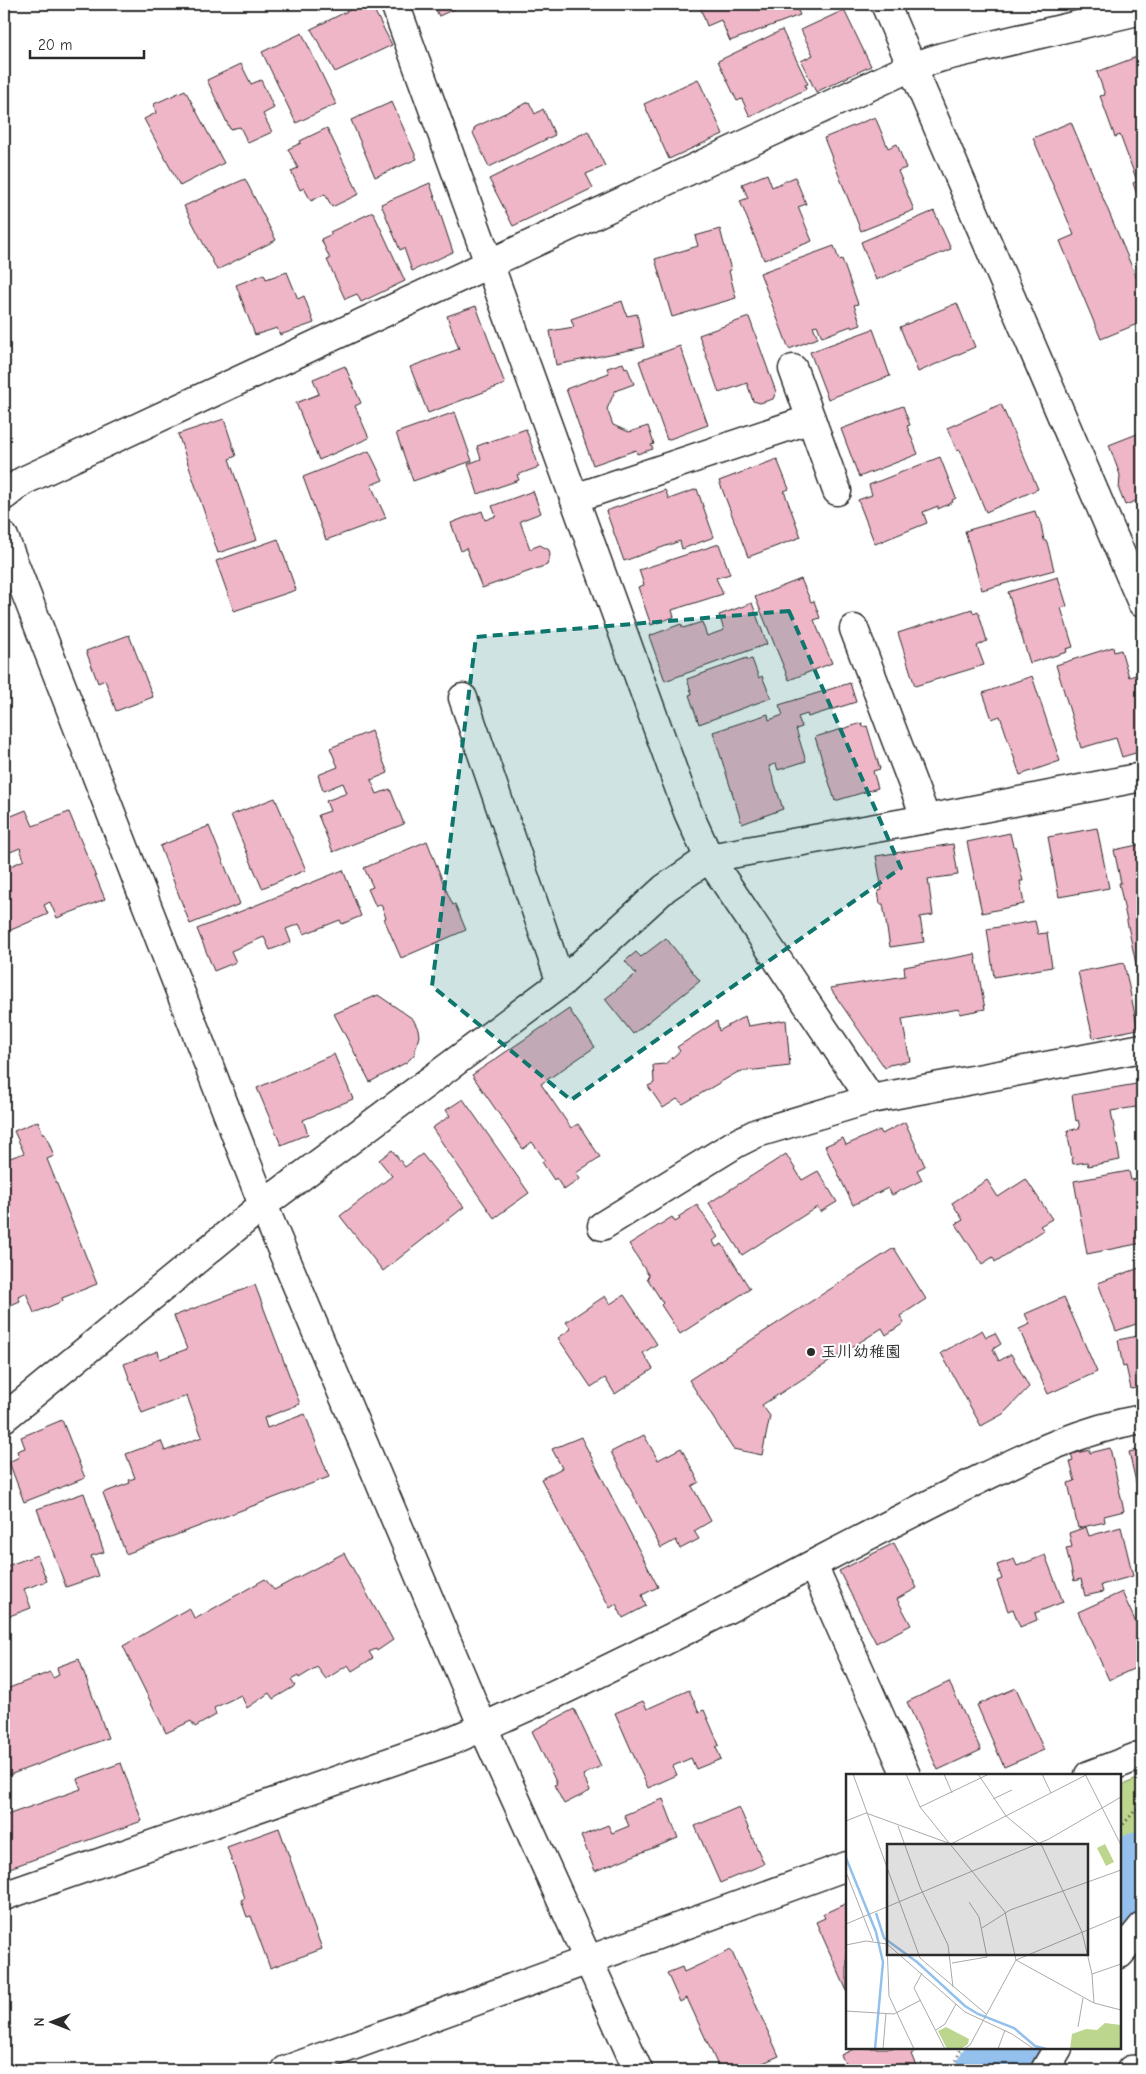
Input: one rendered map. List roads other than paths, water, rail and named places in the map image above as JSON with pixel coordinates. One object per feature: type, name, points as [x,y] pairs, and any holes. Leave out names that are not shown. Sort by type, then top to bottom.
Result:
[{"type":"street","points":[[395,4],[688,812],[709,858],[871,1099]]},
{"type":"street","points":[[885,4],[910,67],[1142,603]]},
{"type":"street","points":[[4,496],[23,481],[910,67],[942,57],[1142,10]]},
{"type":"street","points":[[793,370],[837,491]]},
{"type":"street","points":[[575,498],[811,419]]},
{"type":"street","points":[[4,537],[263,1205],[483,1727],[638,2070]]},
{"type":"street","points":[[854,629],[926,820]]},
{"type":"street","points":[[463,698],[560,983]]},
{"type":"street","points":[[4,1418],[263,1205],[560,983],[665,888],[709,858],[926,820],[1142,777]]},
{"type":"street","points":[[602,1226],[757,1132],[871,1099],[1142,1048]]},
{"type":"street","points":[[4,1896],[453,1740],[749,1598],[906,1515],[1049,1446],[1116,1424],[1142,1419]]},
{"type":"street","points":[[813,1564],[906,1774]]},
{"type":"street","points":[[1093,1774],[1142,1755]]},
{"type":"street","points":[[286,2070],[846,1866]]},
{"type":"street","points":[[1121,1953],[1142,1927]]},
{"type":"street","points":[[1045,2070],[1057,2049]]},
{"type":"street","points":[[1131,2070],[1142,2069]]},
{"type":"waterway","points":[[1121,1891],[1142,1865]]},
{"type":"waterway","points":[[991,2070],[1004,2049]]},
{"type":"place","name":"玉川幼稚園","points":[[811,1352]]}]
